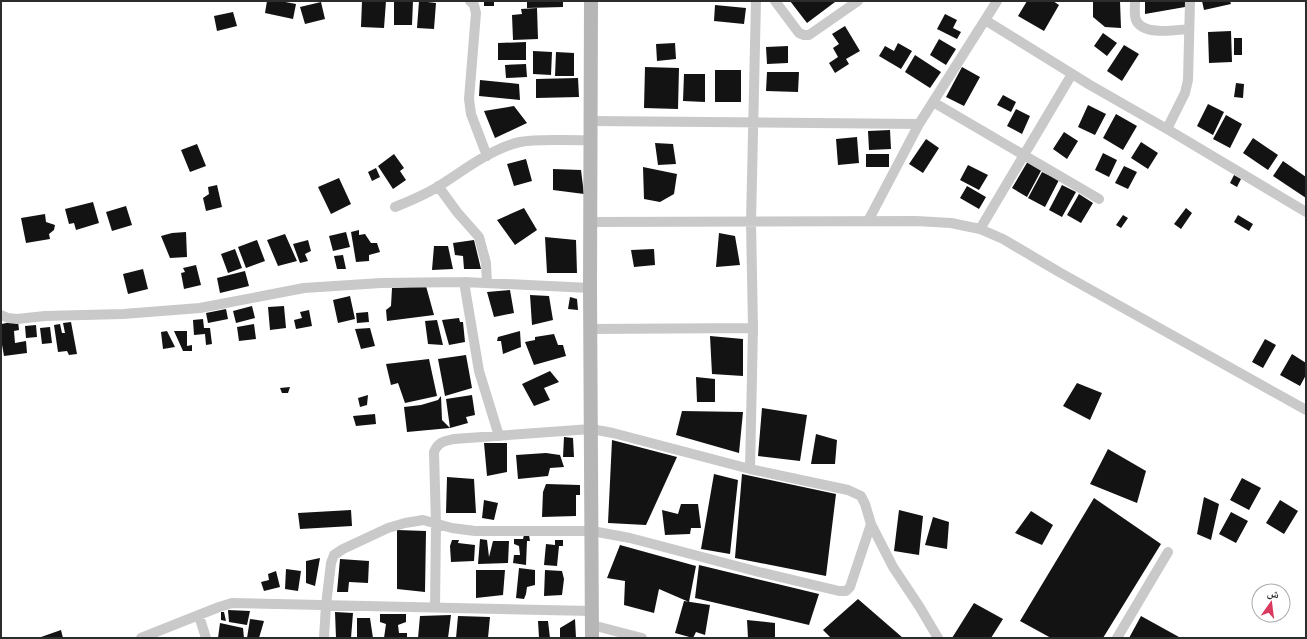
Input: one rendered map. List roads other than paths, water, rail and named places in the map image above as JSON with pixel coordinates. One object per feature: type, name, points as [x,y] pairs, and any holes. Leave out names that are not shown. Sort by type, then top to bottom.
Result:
[{"type":"street","points":[[470,1],[474,5],[476,14],[469,99],[471,114],[487,156]]},
{"type":"street","points":[[591,1],[590,329],[592,632],[642,638]]},
{"type":"street","points":[[750,469],[753,328],[751,222],[756,1]]},
{"type":"street","points":[[775,1],[799,33],[804,36],[809,35],[858,1]]},
{"type":"street","points":[[868,221],[919,124],[997,1]]},
{"type":"street","points":[[1135,1],[1135,19],[1141,27],[1152,31],[1189,30]]},
{"type":"street","points":[[1166,129],[1185,93],[1188,80],[1190,1]]},
{"type":"street","points":[[985,20],[1072,74],[1306,212]]},
{"type":"street","points":[[980,229],[1072,74]]},
{"type":"street","points":[[933,102],[1099,199]]},
{"type":"street","points":[[590,121],[919,124]]},
{"type":"street","points":[[395,207],[419,197],[487,156],[520,142],[590,140]]},
{"type":"street","points":[[438,186],[457,212],[472,227],[479,237],[486,263],[487,283]]},
{"type":"street","points":[[590,222],[868,221],[951,223],[980,229],[1004,239],[1059,272],[1306,410]]},
{"type":"street","points":[[1,315],[8,318],[17,319],[45,316],[123,314],[200,308],[304,288],[381,283],[464,282],[590,288]]},
{"type":"street","points":[[464,282],[479,371],[499,436]]},
{"type":"street","points":[[590,329],[753,328]]},
{"type":"street","points":[[435,608],[436,524],[434,452],[436,446],[443,441],[454,439],[591,429],[613,433],[750,469],[848,490],[861,496],[871,524],[893,568],[919,606],[938,638]]},
{"type":"street","points":[[324,638],[331,562],[334,555],[343,549],[388,528],[405,523],[423,520],[452,528],[475,531],[592,531],[630,538],[839,591],[846,591],[850,586],[871,524]]},
{"type":"street","points":[[1117,638],[1168,552]]},
{"type":"street","points":[[141,638],[232,603],[592,611]]},
{"type":"street","points":[[199,616],[206,638]]}]
